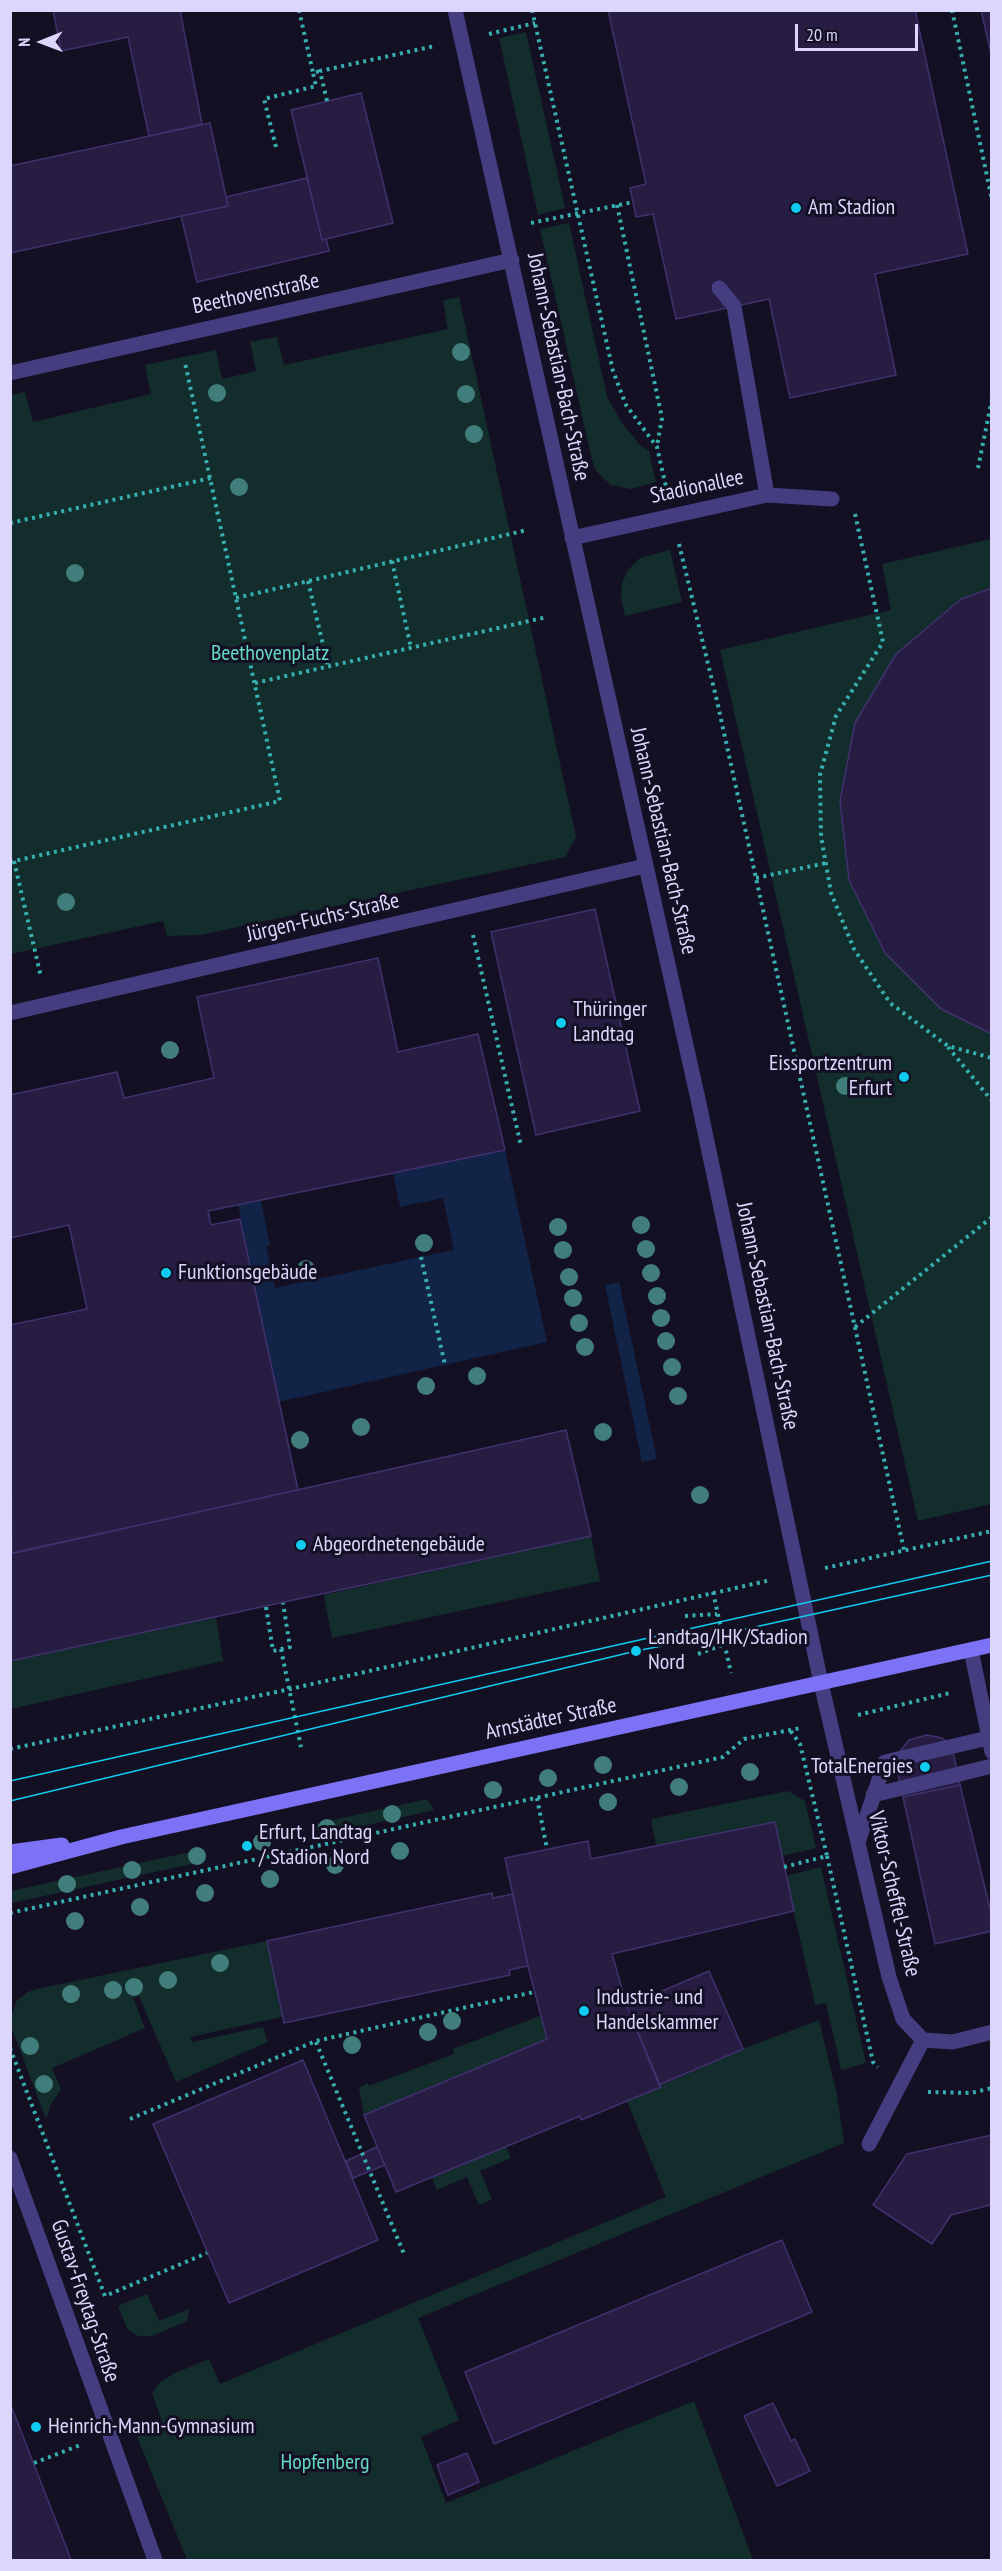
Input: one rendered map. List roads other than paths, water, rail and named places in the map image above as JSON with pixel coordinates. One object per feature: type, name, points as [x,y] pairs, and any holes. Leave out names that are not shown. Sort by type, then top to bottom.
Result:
[{"type":"main road","name":"Arnstädter Straße","points":[[10,1868],[121,1837],[992,1645]]},
{"type":"main road","name":"Arnstädter Straße","points":[[10,1852],[121,1837]]},
{"type":"street","name":"Johann-Sebastian-Bach-Straße","points":[[455,10],[705,1134],[821,1683]]},
{"type":"street","name":"Beethovenstraße","points":[[10,373],[512,260]]},
{"type":"street","points":[[719,288],[734,306],[767,495]]},
{"type":"street","name":"Stadionallee","points":[[572,538],[767,495],[832,499]]},
{"type":"street","name":"Jürgen-Fuchs-Straße","points":[[10,1013],[645,866]]},
{"type":"street","points":[[858,1842],[885,1762],[990,1745],[970,1650]]},
{"type":"street","name":"Viktor-Scheffel-Straße","points":[[821,1683],[889,1977],[903,2019],[923,2040]]},
{"type":"street","points":[[873,1795],[992,1766]]},
{"type":"street","points":[[869,2144],[923,2040],[953,2042],[992,2032]]},
{"type":"street","name":"Gustav-Freytag-Straße","points":[[10,2158],[155,2560]]},
{"type":"water","points":[[505,1150],[547,1342],[278,1402],[238,1205],[261,1201],[270,1245],[266,1246],[275,1288],[454,1250],[443,1198],[400,1207],[393,1173]]},
{"type":"water","points":[[619,1282],[657,1459],[642,1462],[605,1285]]},
{"type":"tram line","points":[[10,1781],[992,1561]]},
{"type":"tram line","points":[[10,1801],[636,1651],[992,1575]]},
{"type":"place","name":"Am Stadion","points":[[796,208]]},
{"type":"place","name":"Thüringer Landtag","points":[[561,1023]]},
{"type":"place","name":"Eissportzentrum Erfurt","points":[[904,1077]]},
{"type":"place","name":"Funktionsgebäude","points":[[166,1273]]},
{"type":"place","name":"Abgeordnetengebäude","points":[[301,1545]]},
{"type":"place","name":"Landtag/IHK/Stadion Nord","points":[[636,1651]]},
{"type":"place","name":"TotalEnergies","points":[[925,1767]]},
{"type":"place","name":"Erfurt, Landtag / Stadion Nord","points":[[247,1846]]},
{"type":"place","name":"Industrie- und Handelskammer","points":[[584,2011]]},
{"type":"place","name":"Heinrich-Mann-Gymnasium","points":[[36,2427]]},
{"type":"park label","name":"Beethovenplatz","points":[[270,654]]},
{"type":"park label","name":"Hopfenberg","points":[[325,2463]]}]
